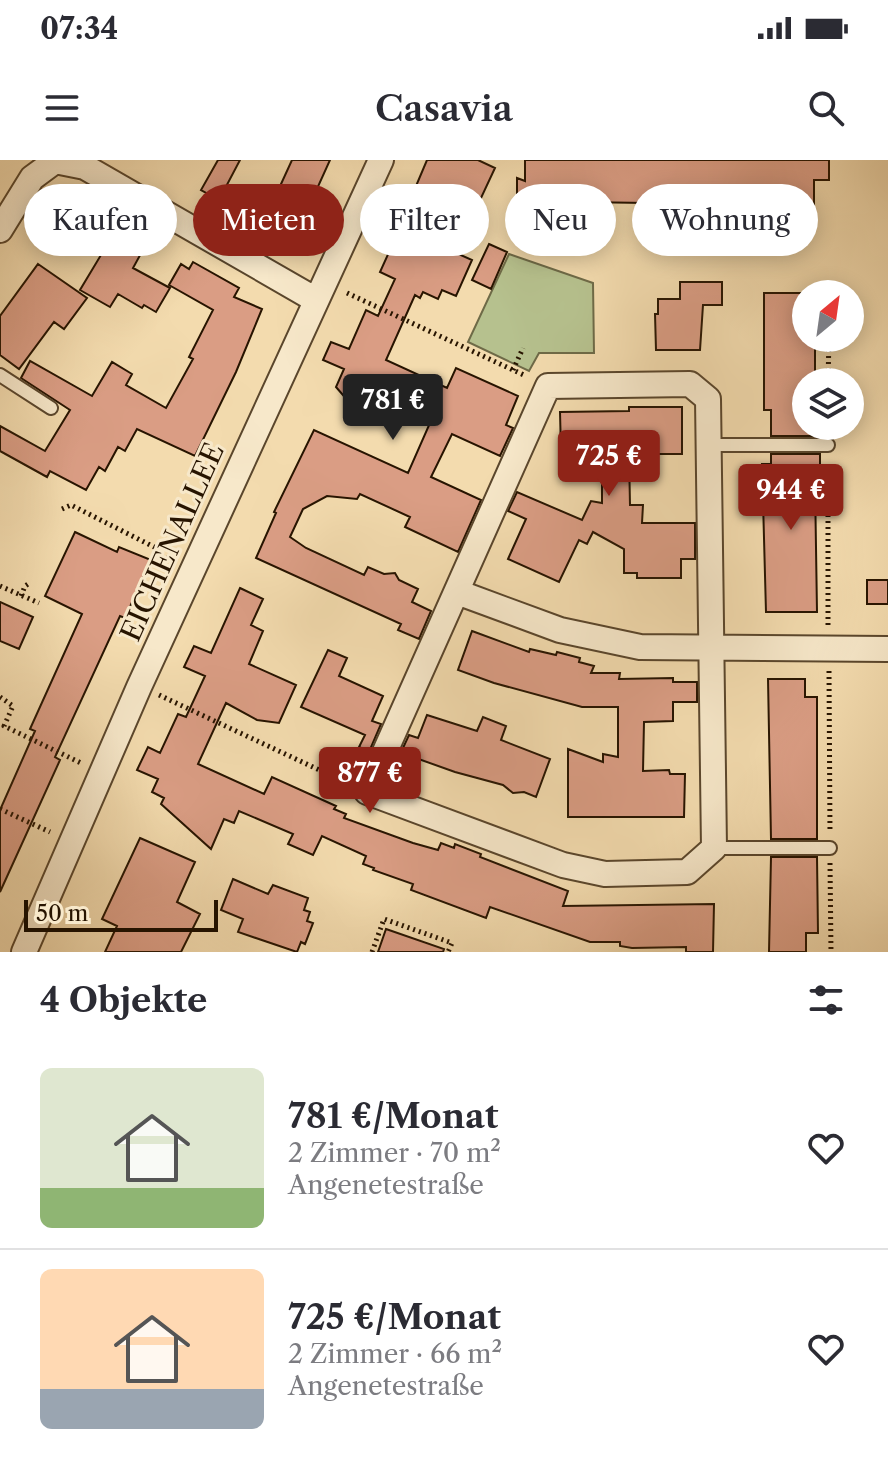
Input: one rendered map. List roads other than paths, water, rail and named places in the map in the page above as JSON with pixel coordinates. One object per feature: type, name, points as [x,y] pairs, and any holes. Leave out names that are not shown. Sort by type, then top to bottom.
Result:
[{"type":"street","name":"EICHENALLEE","points":[[24,952],[139,687],[381,160]]},
{"type":"street","points":[[0,230],[32,178],[55,161],[85,167],[320,291]]},
{"type":"street","points":[[690,384],[708,399],[711,445],[714,848],[687,872],[605,874],[563,865],[367,792],[548,386],[690,384]]},
{"type":"street","points":[[457,592],[560,630],[640,647],[888,649]]},
{"type":"lane","points":[[0,375],[51,408]]},
{"type":"lane","points":[[711,445],[828,445]]},
{"type":"lane","points":[[714,848],[830,848]]}]
